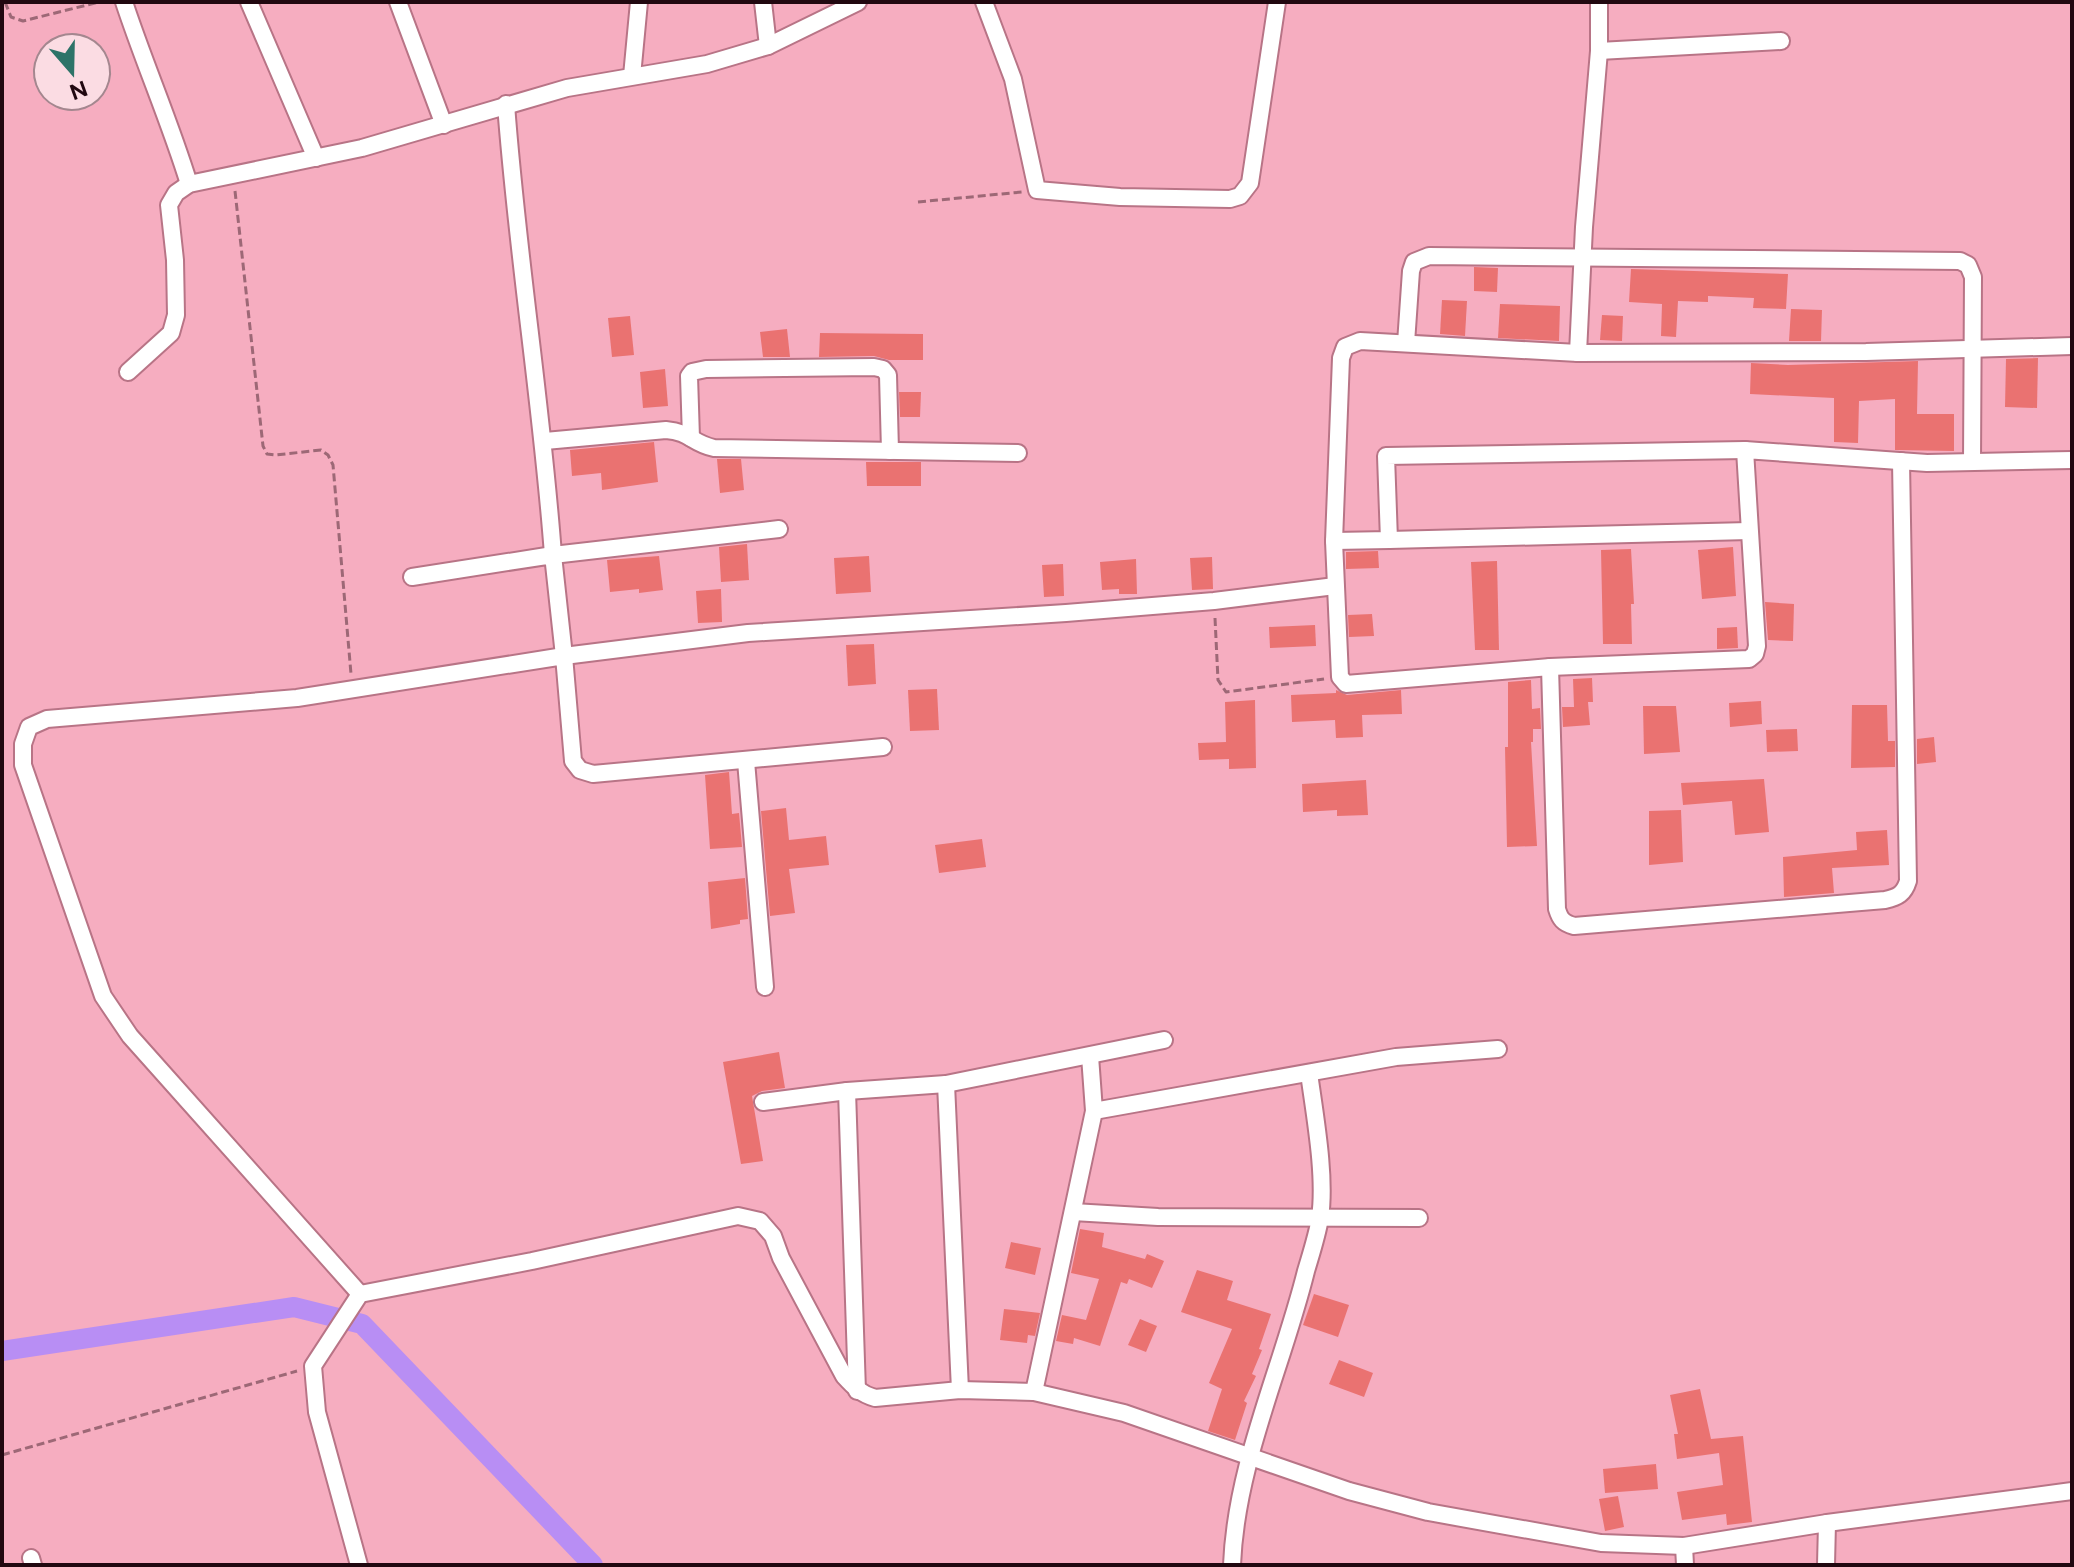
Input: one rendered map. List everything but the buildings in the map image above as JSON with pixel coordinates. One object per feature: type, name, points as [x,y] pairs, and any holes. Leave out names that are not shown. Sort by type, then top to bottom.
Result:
[{"type":"street","points":[[124,2],[170,122],[189,184]]},
{"type":"street","points":[[249,2],[316,158]]},
{"type":"street","points":[[398,2],[444,125]]},
{"type":"street","points":[[632,76],[639,2]]},
{"type":"street","points":[[763,2],[768,46]]},
{"type":"street","points":[[128,372],[171,333],[176,315],[175,260],[169,205],[176,193],[189,184],[362,148],[567,88],[707,64],[768,46],[858,2]]},
{"type":"street","points":[[984,2],[1013,79],[1037,190],[1120,197],[1230,199],[1246,191],[1250,183],[1264,71],[1277,2]]},
{"type":"street","points":[[1578,353],[1584,227],[1599,51],[1599,2]]},
{"type":"street","points":[[1599,51],[1781,41]]},
{"type":"street","points":[[506,104],[520,262],[545,441],[573,761],[580,770],[593,774],[883,747]]},
{"type":"street","points":[[1406,343],[1411,271],[1419,258],[1960,261],[1968,265],[1973,277],[1972,462]]},
{"type":"street","points":[[1745,450],[1757,646],[1755,654],[1749,659],[1550,667],[1346,684],[1340,677],[1334,541],[1341,358],[1345,347],[1360,341],[1578,353],[1974,350],[2072,346]]},
{"type":"street","points":[[691,438],[689,376],[692,372],[706,369],[874,367],[883,369],[888,375],[890,451]]},
{"type":"street","points":[[545,441],[666,430],[683,431],[700,445],[714,448],[1018,453]]},
{"type":"street","points":[[1389,540],[1386,456],[1745,450],[1901,461],[2072,460]]},
{"type":"street","points":[[1550,667],[1557,909],[1560,919],[1566,923],[1574,926],[1885,900],[1898,896],[1905,890],[1908,881],[1901,461]]},
{"type":"street","points":[[412,577],[553,555],[779,529]]},
{"type":"street","points":[[1334,541],[1749,531]]},
{"type":"street","points":[[357,1299],[130,1036],[103,996],[23,765],[23,744],[29,727],[47,719],[297,698],[564,656],[748,633],[1066,613],[1214,601],[1335,586]]},
{"type":"street","points":[[746,761],[765,987]]},
{"type":"street","points":[[763,1102],[847,1091],[946,1084],[1164,1040]]},
{"type":"street","points":[[1094,1111],[1396,1057],[1498,1049]]},
{"type":"street","points":[[1034,1392],[1094,1111],[1090,1056]]},
{"type":"street","points":[[1232,1565],[1233,1535],[1251,1457],[1320,1217],[1319,1145],[1309,1073]]},
{"type":"street","points":[[946,1084],[960,1390]]},
{"type":"street","points":[[847,1091],[857,1391]]},
{"type":"street","points":[[1073,1212],[1158,1217],[1419,1218]]},
{"type":"street","points":[[359,1565],[317,1412],[313,1366],[357,1299],[738,1216],[760,1221],[773,1236],[781,1258],[844,1376],[857,1391],[875,1398],[960,1390],[1034,1392],[1124,1413],[1349,1491],[1428,1512],[1601,1543],[1684,1546],[1827,1523],[2072,1491]]},
{"type":"street","points":[[1826,1565],[1827,1523]]},
{"type":"street","points":[[1684,1546],[1685,1565]]},
{"type":"path","points":[[5,2],[11,17],[23,21],[99,2]]},
{"type":"path","points":[[233,176],[263,446],[267,454],[276,455],[321,450],[333,465],[353,689]]},
{"type":"path","points":[[918,202],[1037,190]]},
{"type":"path","points":[[1214,601],[1218,680],[1226,692],[1340,677]]},
{"type":"path","points":[[2,1455],[313,1366]]},
{"type":"waterway","points":[[2,1351],[294,1307],[362,1324],[593,1565]]}]
